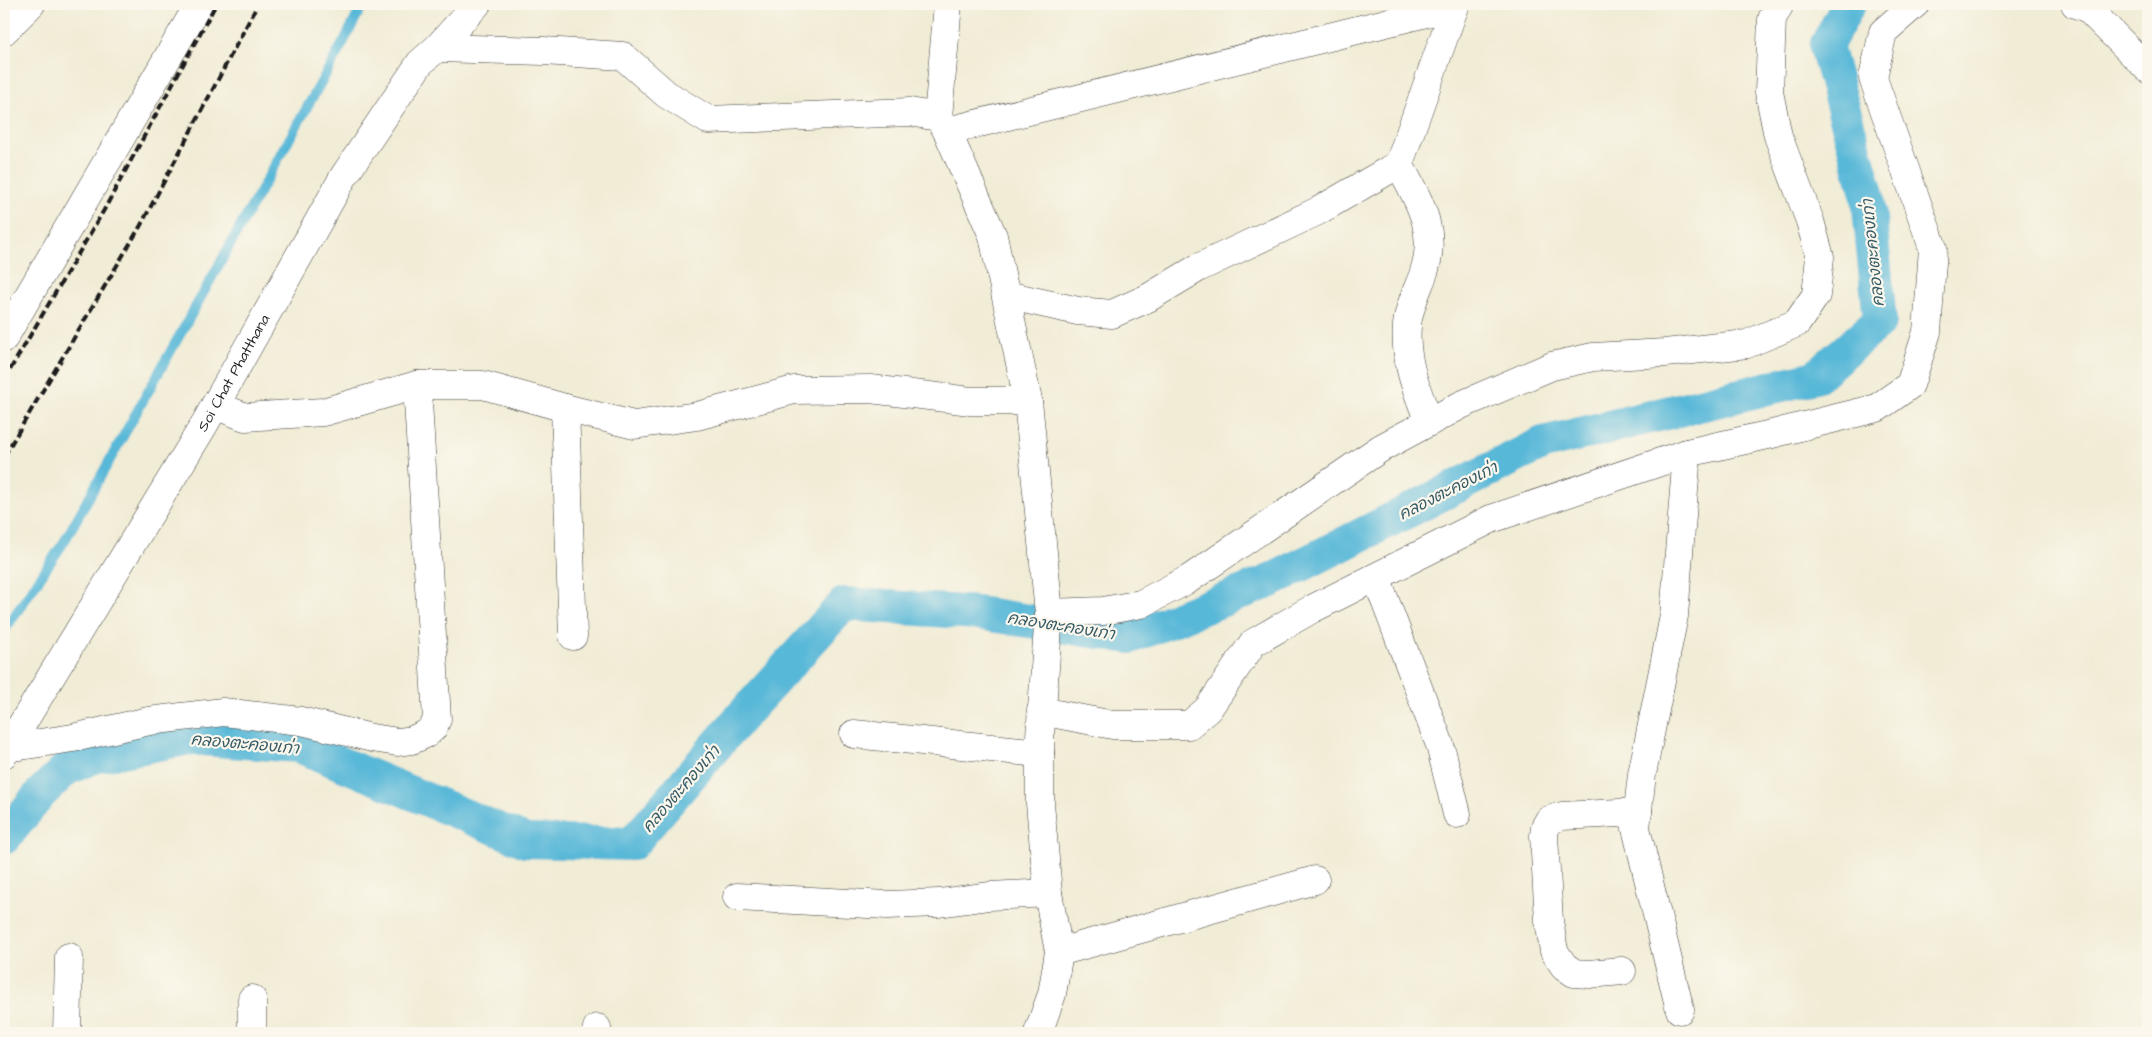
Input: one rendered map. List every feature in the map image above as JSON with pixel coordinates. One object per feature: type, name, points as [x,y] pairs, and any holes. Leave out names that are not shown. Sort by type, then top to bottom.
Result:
[{"type":"street","points":[[4,31],[31,4]]},
{"type":"street","points":[[4,338],[199,4]]},
{"type":"street","name":"Soi Chat Phatthana","points":[[6,751],[215,405],[344,176],[420,63],[437,48],[476,4]]},
{"type":"street","points":[[948,4],[943,124],[993,236],[1006,295],[1028,402],[1049,614],[1041,711],[1040,803],[1048,893],[1059,952],[1052,994],[1038,1033]]},
{"type":"street","points":[[1049,614],[1103,611],[1142,604],[1189,579],[1381,448],[1461,405],[1552,366],[1594,357],[1665,354],[1747,344],[1798,323],[1816,295],[1820,258],[1810,221],[1778,136],[1769,92],[1772,19],[1780,4]]},
{"type":"street","points":[[1041,711],[1113,725],[1189,725],[1208,710],[1253,643],[1491,518],[1687,453],[1877,408],[1910,385],[1927,332],[1933,248],[1873,78],[1884,32],[1915,4]]},
{"type":"street","points":[[2075,4],[2088,8],[2148,69]]},
{"type":"street","points":[[437,48],[543,51],[623,56],[666,94],[708,120],[910,112],[943,124],[1454,5]]},
{"type":"street","points":[[1006,295],[1078,311],[1112,314],[1148,298],[1198,268],[1318,211],[1400,164],[1454,5]]},
{"type":"street","points":[[1400,164],[1418,197],[1428,230],[1428,254],[1407,325],[1407,355],[1415,385],[1429,422]]},
{"type":"street","points":[[6,751],[149,721],[223,712],[301,721],[372,738],[398,742],[412,740],[433,728],[437,719],[417,385]]},
{"type":"street","points":[[215,405],[245,417],[324,412],[417,385],[483,385],[634,425],[697,416],[794,390],[870,389],[971,402],[1028,402]]},
{"type":"street","points":[[565,408],[572,636]]},
{"type":"street","points":[[1680,1010],[1636,828],[1642,774],[1674,616],[1687,453]]},
{"type":"street","points":[[1376,577],[1440,745],[1457,814]]},
{"type":"street","points":[[854,734],[1040,753]]},
{"type":"street","points":[[1622,971],[1589,974],[1574,973],[1564,966],[1554,951],[1544,836],[1545,827],[1549,820],[1562,816],[1638,812]]},
{"type":"street","points":[[1059,952],[1315,880]]},
{"type":"street","points":[[737,897],[887,905],[938,903],[989,896],[1048,893]]},
{"type":"street","points":[[67,1033],[69,956]]},
{"type":"street","points":[[252,999],[252,1033]]},
{"type":"waterway","points":[[4,631],[64,542],[363,4]]},
{"type":"waterway","name":"คลองตะคองเก่า","points":[[4,838],[41,793],[66,769],[96,756],[189,738],[299,746],[526,841],[632,844],[740,718],[844,604],[978,613],[1130,637],[1268,582],[1543,443],[1815,377],[1880,321],[1868,197],[1826,46],[1849,4]]},
{"type":"railway","points":[[4,380],[104,210],[216,4]]},
{"type":"railway","points":[[4,456],[141,225],[258,4]]}]
